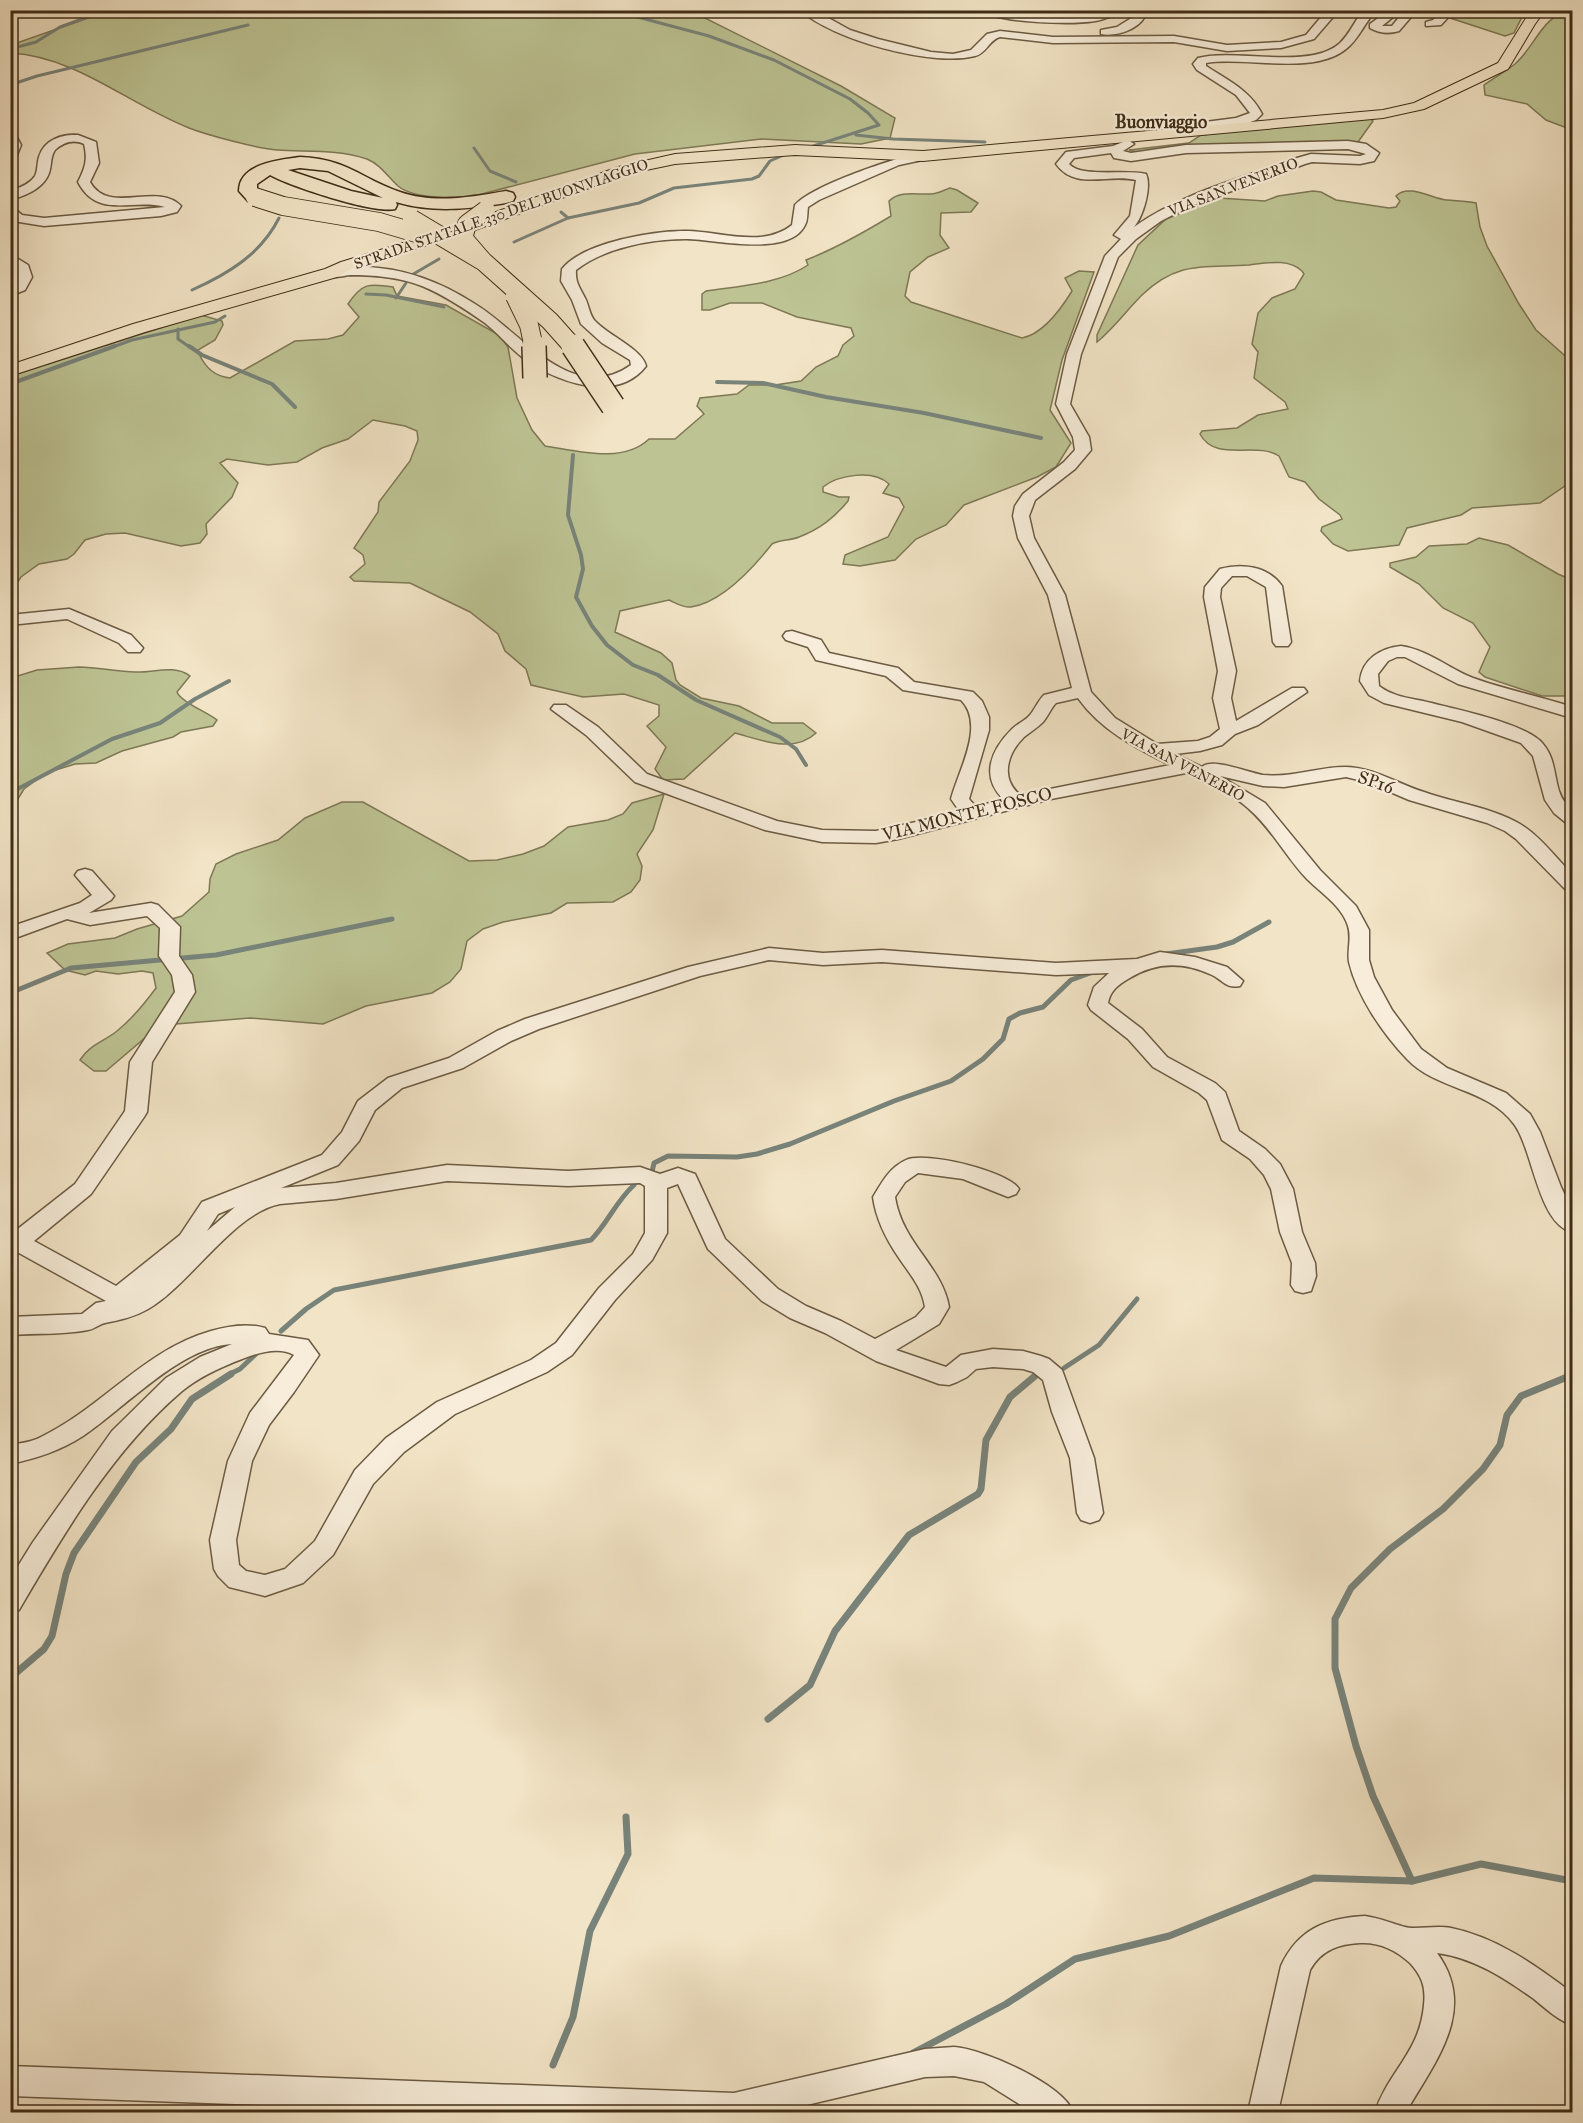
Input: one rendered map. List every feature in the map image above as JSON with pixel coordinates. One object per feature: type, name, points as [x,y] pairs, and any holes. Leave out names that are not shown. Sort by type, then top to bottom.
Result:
[{"type":"highway","points":[[484,262],[453,247],[400,227],[283,206],[255,197],[247,188],[257,174],[276,167],[307,162],[338,167],[392,196],[417,202],[456,204],[506,196]]},
{"type":"highway","points":[[277,172],[412,219],[484,262]]},
{"type":"highway","points":[[342,195],[400,208],[424,210],[469,206],[506,196]]},
{"type":"highway","points":[[506,196],[467,224],[463,238],[484,262],[550,321],[580,354],[613,406]]},
{"type":"highway","points":[[507,283],[524,308],[532,330],[536,354],[534,382]]},
{"type":"main road","name":"STRADA STATALE 330 DEL BUONVIAGGIO","points":[[10,370],[139,328],[331,273],[347,265],[461,230],[639,165],[693,156],[795,150],[922,156],[1372,115],[1419,106],[1503,66],[1529,22],[1539,10]]},
{"type":"street","points":[[805,10],[857,36],[938,56],[971,55],[979,51],[993,35],[1120,30],[1134,23],[1139,16],[1125,10]]},
{"type":"street","points":[[985,10],[1006,15],[1083,19],[1103,16],[1118,10]]},
{"type":"street","points":[[1018,35],[1053,40],[1174,39],[1227,48],[1272,46],[1310,37],[1334,10]]},
{"type":"street","points":[[1112,256],[1107,253],[1107,249],[1136,217],[1142,180],[1138,176],[1125,174],[1078,175],[1064,169],[1062,164],[1070,155],[1116,149],[1122,145],[1176,140],[1203,124],[1247,120],[1256,114],[1250,102],[1239,92],[1201,68],[1199,64],[1202,60],[1214,58],[1290,59],[1329,53],[1343,47],[1369,11],[1389,15],[1374,26],[1379,29],[1395,29],[1412,10]]},
{"type":"street","points":[[1430,24],[1437,23],[1445,14],[1440,10]]},
{"type":"street","points":[[10,135],[16,145],[16,150],[10,155]]},
{"type":"street","points":[[10,196],[38,181],[43,174],[47,152],[55,144],[67,138],[78,138],[90,142],[95,157],[94,165],[84,182],[85,189],[93,195],[120,202],[164,202],[174,206],[172,209],[161,212],[44,222],[18,218],[10,209]]},
{"type":"street","name":"VIA SAN VENERIO","points":[[1116,149],[1118,155],[1131,157],[1186,149],[1348,145],[1368,149],[1373,153],[1370,158],[1360,160],[1323,158],[1301,161],[1183,204],[1156,218],[1131,236],[1112,256],[1074,354],[1064,396],[1063,404],[1066,413],[1081,437],[1083,450],[1066,469],[1035,491],[1022,511],[1024,528],[1032,551],[1055,589],[1082,692],[1090,706],[1123,734],[1190,767],[1259,808],[1358,924],[1360,966],[1389,1021],[1417,1057],[1435,1069],[1489,1094],[1517,1112],[1541,1154],[1555,1201],[1563,1215],[1572,1224]]},
{"type":"street","name":"STRADA STATALE 330 DEL BUONVIAGGIO","points":[[331,273],[362,270],[381,272],[406,277],[441,290],[494,323],[528,355],[561,374],[592,381],[611,381],[630,374],[639,366],[637,358],[607,340],[586,321],[579,300],[568,281],[569,269],[573,265],[599,252],[672,236],[708,236],[745,240],[775,238],[799,225],[800,210],[814,197],[895,162],[922,156]]},
{"type":"street","points":[[10,258],[23,268],[25,277],[20,287],[10,292]]},
{"type":"street","points":[[1229,730],[1222,698],[1227,671],[1212,597],[1213,587],[1226,572],[1244,571],[1258,574],[1274,586],[1282,642]]},
{"type":"street","points":[[10,620],[69,614],[125,639],[134,648]]},
{"type":"street","points":[[792,636],[814,644],[822,656],[892,672],[909,686],[967,696],[972,699],[979,713],[980,732],[973,760],[963,780],[960,799],[972,815]]},
{"type":"street","points":[[1572,713],[1461,678],[1404,651],[1390,652],[1378,660],[1371,670],[1369,679],[1370,685],[1378,694],[1508,731],[1532,741],[1541,756],[1553,802],[1572,818]]},
{"type":"street","points":[[1016,801],[1004,793],[998,783],[997,770],[1002,757],[1017,734],[1038,717],[1046,703],[1051,699],[1082,692]]},
{"type":"street","points":[[1156,750],[1200,746],[1216,741],[1229,730],[1252,721],[1298,692]]},
{"type":"street","name":"VIA MONTE FOSCO","points":[[560,709],[592,732],[641,778],[772,826],[822,836],[876,837],[972,815],[1016,801],[1190,767]]},
{"type":"street","name":"SP16","points":[[1156,750],[1224,772],[1263,780],[1284,781],[1346,772],[1372,777],[1416,796],[1494,819],[1512,827],[1523,835],[1572,885]]},
{"type":"street","points":[[10,934],[50,918],[69,914],[104,896],[85,875]]},
{"type":"street","points":[[69,914],[90,919],[151,909],[171,927],[169,956],[182,975],[185,992],[141,1062],[136,1112],[83,1189],[15,1246],[118,1297]]},
{"type":"street","points":[[10,1326],[88,1322],[188,1241],[210,1208],[330,1160],[351,1136],[366,1106],[395,1083],[456,1063],[504,1036],[592,1003],[695,971],[769,954],[823,959],[882,956],[1056,969],[1138,964],[1160,958],[1177,959],[1220,971],[1233,981]]},
{"type":"street","points":[[1138,964],[1104,986],[1098,997],[1098,1005],[1135,1034],[1160,1062],[1207,1088],[1217,1097],[1230,1135],[1258,1152],[1270,1168],[1283,1191],[1292,1234],[1303,1255],[1306,1272],[1304,1285]]},
{"type":"street","points":[[875,1350],[935,1314],[938,1305],[933,1290],[902,1246],[885,1213],[884,1197],[897,1178],[914,1165],[935,1167],[968,1171],[1008,1189]]},
{"type":"street","points":[[10,1603],[42,1549],[121,1438],[174,1384],[208,1363],[258,1344],[281,1342],[300,1346],[308,1354],[259,1420],[240,1461],[229,1506],[224,1540],[227,1569],[238,1580],[265,1586],[294,1576],[324,1548],[364,1477],[395,1445],[446,1408],[539,1366],[564,1349],[607,1294],[641,1260],[656,1233],[656,1184],[650,1178],[640,1175],[561,1178],[433,1174],[336,1191],[266,1199],[237,1215],[176,1274],[144,1300],[105,1317],[95,1316]]},
{"type":"street","points":[[656,1184],[678,1176],[687,1179],[716,1243],[770,1295],[798,1312],[833,1327],[884,1355],[939,1375],[949,1376],[959,1371],[969,1361],[993,1358],[1023,1360],[1041,1365],[1054,1376],[1064,1412],[1082,1458],[1090,1513]]},
{"type":"street","points":[[10,1455],[49,1444],[88,1418],[136,1380],[205,1341],[235,1333],[257,1334],[258,1344]]},
{"type":"street","points":[[1263,2112],[1296,1966],[1307,1948],[1327,1936],[1344,1931],[1371,1930],[1389,1932],[1407,1941],[1428,1962],[1439,1985],[1438,2016],[1429,2048],[1390,2112]]},
{"type":"street","points":[[1407,1941],[1436,1939],[1470,1947],[1496,1959],[1572,2011]]},
{"type":"street","points":[[10,2081],[734,2108],[925,2063],[951,2061],[973,2064],[1000,2075],[1058,2112]]},
{"type":"green space","points":[[108,11],[691,11],[841,86],[895,118],[890,138],[861,144],[761,139],[635,154],[478,195],[425,196],[405,191],[367,159],[334,152],[269,149],[208,134],[167,118],[80,72],[35,56],[11,53],[11,45]]},
{"type":"green space","points":[[1440,11],[1516,11],[1523,15],[1514,33],[1505,36],[1450,18]]},
{"type":"green space","points":[[1572,11],[1572,130],[1546,120],[1527,104],[1485,95],[1484,85],[1515,64],[1546,24],[1562,13]]},
{"type":"green space","points":[[1370,118],[1373,121],[1358,142],[1137,152],[1129,150],[1189,143],[1201,135]]},
{"type":"green space","points":[[950,188],[978,203],[971,212],[941,213],[940,235],[949,248],[928,257],[910,272],[905,296],[911,302],[1022,338],[1037,332],[1051,320],[1062,305],[1072,291],[1065,278],[1079,271],[1094,272],[1062,360],[1050,410],[1071,443],[1056,467],[1037,477],[964,505],[946,525],[916,539],[895,560],[860,566],[843,564],[845,555],[888,537],[904,507],[899,498],[883,493],[889,484],[882,479],[856,475],[837,479],[823,487],[823,492],[839,497],[849,497],[837,513],[807,534],[772,544],[756,563],[726,591],[703,604],[691,607],[669,600],[620,611],[615,632],[661,653],[672,663],[676,680],[680,685],[701,698],[739,706],[772,723],[803,723],[816,733],[798,743],[777,744],[735,733],[684,779],[663,780],[655,769],[666,747],[647,726],[659,716],[659,705],[624,694],[583,697],[531,685],[526,669],[505,651],[498,634],[470,612],[410,583],[354,581],[350,577],[365,564],[363,555],[354,548],[378,512],[379,502],[410,461],[418,440],[417,431],[405,426],[373,420],[348,439],[322,448],[297,462],[268,465],[227,459],[220,463],[238,483],[232,497],[206,524],[207,534],[200,543],[181,546],[125,533],[106,534],[85,540],[67,559],[39,564],[21,577],[11,592],[11,376],[201,315],[222,321],[223,325],[215,340],[198,350],[199,354],[211,370],[230,378],[295,341],[328,339],[343,335],[359,317],[348,304],[362,288],[372,285],[393,287],[397,296],[446,305],[499,335],[508,347],[517,398],[532,430],[545,446],[586,453],[613,454],[638,447],[649,439],[675,439],[704,414],[697,406],[700,398],[737,394],[749,385],[775,385],[801,381],[816,367],[838,356],[843,345],[854,336],[851,328],[797,317],[762,303],[730,303],[710,310],[702,310],[702,294],[706,291],[772,280],[797,271],[808,265],[806,260],[850,240],[891,216],[889,201],[898,195],[933,194]]},
{"type":"green space","points":[[1407,191],[1441,199],[1476,203],[1480,227],[1487,246],[1519,304],[1536,330],[1572,362],[1572,481],[1540,503],[1472,508],[1461,515],[1407,528],[1399,545],[1348,551],[1333,544],[1321,531],[1322,527],[1342,519],[1340,515],[1319,499],[1305,482],[1289,477],[1279,456],[1259,450],[1216,448],[1207,443],[1200,434],[1202,431],[1237,428],[1258,415],[1288,409],[1285,402],[1254,378],[1258,352],[1252,344],[1258,313],[1272,298],[1295,289],[1304,274],[1302,271],[1290,264],[1277,262],[1192,268],[1180,271],[1155,284],[1142,295],[1097,342],[1097,335],[1138,245],[1166,219],[1219,198],[1265,201],[1278,196],[1321,192],[1336,200],[1389,208],[1396,207],[1400,201],[1396,196]]},
{"type":"green space","points":[[1479,538],[1508,545],[1572,580],[1572,696],[1542,696],[1485,677],[1479,672],[1490,647],[1473,623],[1443,608],[1419,584],[1390,567],[1390,563],[1416,557],[1429,546],[1467,544]]},
{"type":"green space","points":[[79,667],[128,672],[177,670],[184,672],[190,676],[177,692],[179,696],[217,720],[213,726],[181,732],[173,737],[122,751],[96,763],[75,764],[46,773],[24,789],[11,810],[11,678],[37,670]]},
{"type":"green space","points":[[664,794],[653,830],[637,854],[642,866],[640,880],[631,892],[613,902],[567,903],[551,913],[503,922],[483,929],[467,941],[461,969],[450,982],[432,993],[366,1006],[323,1024],[250,1018],[176,1024],[152,1032],[106,1071],[94,1071],[80,1060],[92,1047],[123,1026],[143,1005],[156,988],[153,973],[142,971],[118,974],[96,971],[85,975],[65,970],[47,953],[68,944],[115,938],[182,916],[209,892],[210,879],[216,864],[236,854],[278,840],[305,818],[342,802],[363,802],[469,861],[497,860],[544,846],[568,827],[608,820],[623,814],[632,803]]},
{"type":"waterway","points":[[10,49],[36,42],[60,27],[107,10]]},
{"type":"waterway","points":[[611,10],[709,36],[774,60],[850,99],[879,125],[807,148]]},
{"type":"waterway","points":[[10,85],[37,76],[248,25]]},
{"type":"waterway","points":[[856,135],[893,139],[985,142]]},
{"type":"waterway","points":[[474,148],[490,171],[516,182]]},
{"type":"waterway","points":[[568,218],[639,203],[674,188],[752,179],[759,176],[770,161],[786,154]]},
{"type":"waterway","points":[[561,212],[568,218]]},
{"type":"waterway","points":[[192,290],[242,262],[263,242],[279,218]]},
{"type":"waterway","points":[[514,242],[568,218]]},
{"type":"waterway","points":[[410,276],[439,259]]},
{"type":"waterway","points":[[397,297],[406,283]]},
{"type":"waterway","points":[[366,294],[397,297]]},
{"type":"waterway","points":[[397,297],[444,307]]},
{"type":"waterway","points":[[178,330],[215,322],[225,316]]},
{"type":"waterway","points":[[110,348],[132,340],[178,330]]},
{"type":"waterway","points":[[178,330],[178,339],[191,348]]},
{"type":"waterway","points":[[10,384],[115,346]]},
{"type":"waterway","points":[[189,346],[202,355],[272,384],[295,407]]},
{"type":"waterway","points":[[717,382],[763,383],[826,397],[924,413],[1041,438]]},
{"type":"waterway","points":[[573,455],[568,515],[581,555],[583,569],[576,597],[592,626],[607,645],[633,665],[658,675],[696,700],[780,737],[796,749],[806,765]]},
{"type":"waterway","points":[[10,793],[112,739],[160,723],[195,699],[229,681]]},
{"type":"waterway","points":[[10,993],[71,968],[216,955],[392,919]]},
{"type":"waterway","points":[[1166,954],[1217,947],[1233,942],[1269,922]]},
{"type":"waterway","points":[[652,1172],[654,1163],[668,1156],[737,1157],[757,1154],[790,1144],[894,1101],[951,1081],[983,1059],[1003,1039],[1009,1019],[1020,1013],[1043,1007],[1071,980],[1093,972]]},
{"type":"waterway","points":[[281,1331],[306,1309],[334,1290],[591,1240],[634,1185]]},
{"type":"waterway","points":[[1064,1368],[1099,1345],[1137,1299]]},
{"type":"waterway","points":[[228,1375],[240,1369],[259,1351]]},
{"type":"waterway","points":[[10,1678],[44,1649],[52,1636],[66,1574],[74,1553],[136,1462],[171,1429],[192,1399],[231,1374]]},
{"type":"waterway","points":[[1412,1881],[1373,1796],[1356,1746],[1335,1668],[1335,1619],[1351,1588],[1390,1549],[1443,1509],[1483,1469],[1500,1445],[1507,1415],[1521,1396],[1572,1375]]},
{"type":"waterway","points":[[768,1719],[810,1685],[835,1631],[909,1535],[978,1494],[981,1489],[986,1440],[1010,1397],[1035,1376]]},
{"type":"waterway","points":[[553,2065],[573,2017],[590,1931],[628,1854],[626,1817]]},
{"type":"waterway","points":[[1412,1881],[1481,1864],[1572,1881]]},
{"type":"waterway","points":[[913,2053],[1006,2004],[1075,1959],[1169,1936],[1314,1878],[1412,1881]]},
{"type":"district","name":"Buonviaggio","points":[[1161,122]]}]
